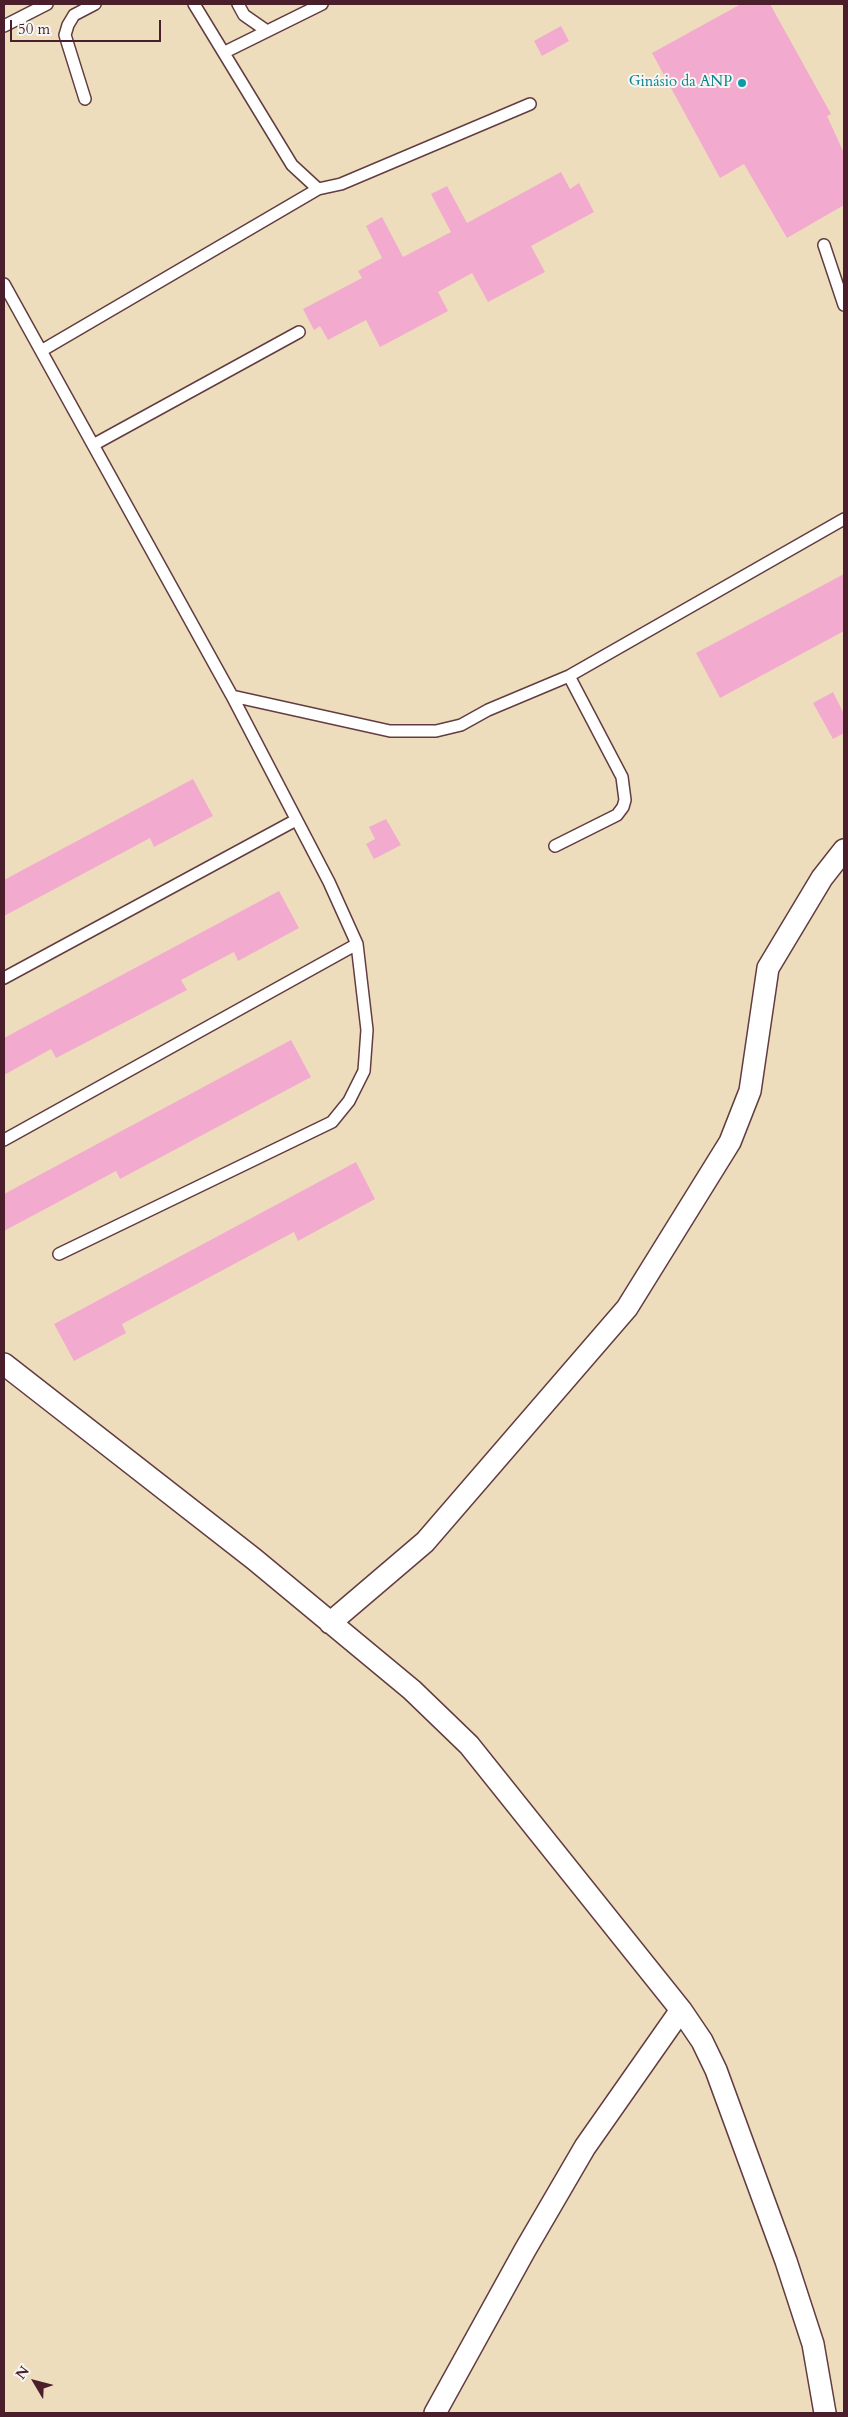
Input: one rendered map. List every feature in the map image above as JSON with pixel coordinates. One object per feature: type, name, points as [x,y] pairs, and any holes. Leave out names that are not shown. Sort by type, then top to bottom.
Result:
[{"type":"street","points":[[330,1623],[426,1542],[627,1308],[730,1142],[750,1090],[768,968],[822,878],[844,850]]},
{"type":"street","points":[[4,1364],[254,1559],[412,1690],[469,1745],[681,2010],[702,2041],[716,2070],[757,2179],[813,2344],[825,2413]]},
{"type":"street","points":[[435,2413],[525,2250],[585,2147],[681,2010]]},
{"type":"lane","points":[[4,26],[47,4]]},
{"type":"lane","points":[[85,99],[66,41],[66,30],[74,15],[95,4]]},
{"type":"lane","points":[[194,4],[292,165],[318,189]]},
{"type":"lane","points":[[238,4],[244,14],[267,31]]},
{"type":"lane","points":[[224,52],[322,4]]},
{"type":"lane","points":[[40,350],[318,189],[341,184],[530,104]]},
{"type":"lane","points":[[824,245],[844,305]]},
{"type":"lane","points":[[4,284],[232,696],[329,882],[357,944],[367,1030],[364,1071],[349,1101],[332,1122],[59,1254]]},
{"type":"lane","points":[[93,445],[299,332]]},
{"type":"lane","points":[[232,696],[390,731],[436,731],[461,725],[488,710],[569,676],[844,520]]},
{"type":"lane","points":[[555,846],[616,815],[623,807],[624,800],[622,777],[569,676]]},
{"type":"lane","points":[[4,978],[296,820]]},
{"type":"lane","points":[[4,1140],[357,944]]},
{"type":"building","name":"Ginásio da ANP","points":[[741,4],[770,4],[831,114],[827,116],[844,153],[844,205],[787,238],[744,164],[720,178],[652,53]]},
{"type":"building","points":[[561,26],[569,41],[542,56],[534,41]]},
{"type":"building","points":[[561,172],[570,189],[579,183],[594,212],[531,246],[545,272],[488,302],[472,273],[438,292],[448,311],[380,347],[366,320],[328,340],[320,326],[314,330],[303,309],[362,278],[358,271],[382,258],[366,226],[382,217],[403,257],[451,232],[431,194],[447,186],[467,223]]},
{"type":"building","points":[[844,574],[844,631],[720,698],[696,653]]},
{"type":"building","points":[[833,692],[844,714],[844,733],[833,739],[813,703]]},
{"type":"building","points":[[193,779],[213,816],[154,847],[150,838],[4,916],[4,880]]},
{"type":"building","points":[[386,819],[401,845],[374,859],[366,844],[375,839],[369,827]]},
{"type":"building","points":[[279,891],[299,928],[238,961],[234,952],[181,980],[187,990],[56,1058],[51,1049],[4,1075],[4,1038]]},
{"type":"building","points":[[291,1040],[311,1077],[120,1179],[116,1171],[4,1231],[4,1194]]},
{"type":"building","points":[[356,1162],[375,1199],[298,1241],[294,1232],[122,1324],[126,1333],[74,1361],[54,1324]]},
{"type":"place","name":"Ginásio da ANP","points":[[742,83]]}]
